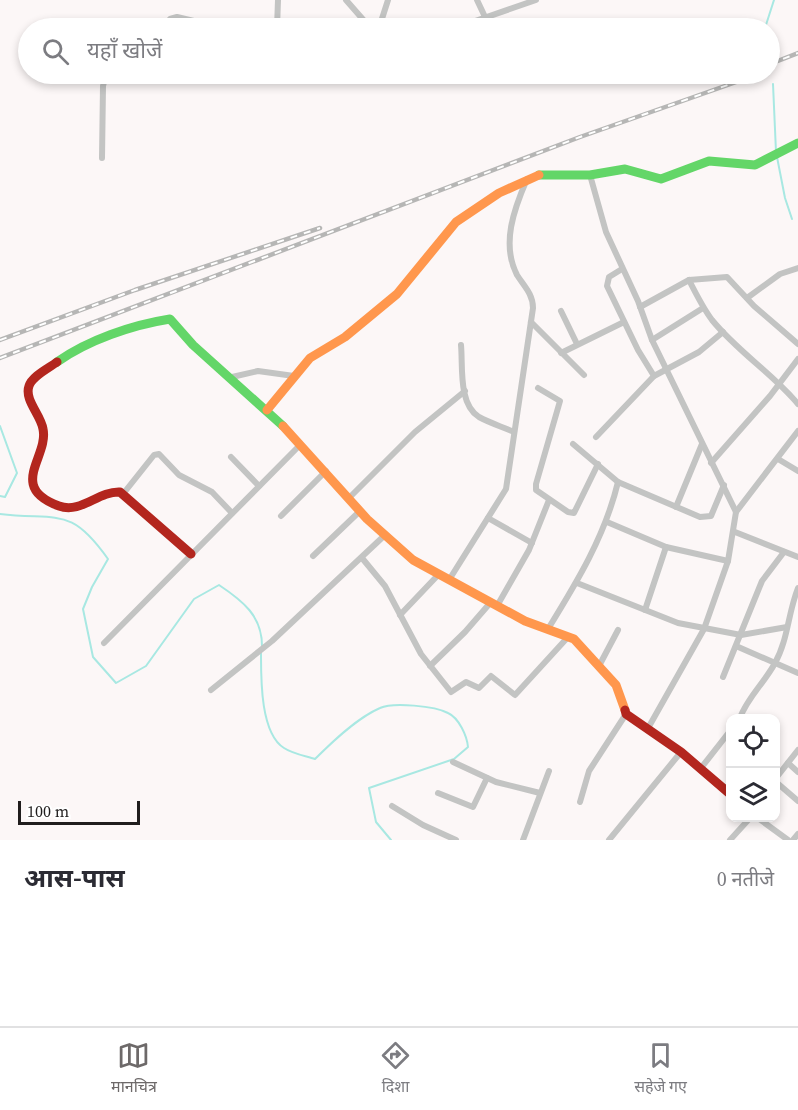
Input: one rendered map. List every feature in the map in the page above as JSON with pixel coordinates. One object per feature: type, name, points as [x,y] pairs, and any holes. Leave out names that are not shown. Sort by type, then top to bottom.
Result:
[{"type":"street","points":[[277,18],[278,0]]},
{"type":"street","points":[[346,0],[362,18]]},
{"type":"street","points":[[382,18],[388,0]]},
{"type":"street","points":[[477,0],[486,18]]},
{"type":"street","points":[[489,18],[536,0]]},
{"type":"street","points":[[102,158],[104,84]]},
{"type":"street","points":[[267,410],[310,358],[345,338],[397,294],[456,222],[499,193],[527,179],[550,172],[590,175],[625,169],[661,179],[709,161],[755,165],[798,143]]},
{"type":"street","points":[[590,175],[606,232],[640,307],[652,340],[736,512],[735,532],[728,561],[704,629],[646,730]]},
{"type":"street","points":[[449,580],[506,489],[531,322],[532,298],[515,269],[511,226],[513,212],[527,179]]},
{"type":"street","points":[[747,298],[780,274],[798,268]]},
{"type":"street","points":[[622,269],[609,276],[607,284],[624,322],[654,376]]},
{"type":"street","points":[[640,307],[689,280],[727,277],[798,344]]},
{"type":"street","points":[[689,280],[703,308],[723,332],[780,383],[798,404]]},
{"type":"street","points":[[652,340],[703,308]]},
{"type":"street","points":[[561,311],[577,344]]},
{"type":"street","points":[[191,554],[117,491],[106,493],[71,510],[55,505],[38,494],[31,478],[44,430],[28,392],[32,380],[71,352],[117,333],[164,318],[172,321],[193,345],[267,410],[299,446],[326,471],[360,511],[413,560],[494,604],[574,639],[616,685],[626,714],[681,752],[726,790]]},
{"type":"street","points":[[531,322],[584,375]]},
{"type":"street","points":[[561,353],[624,322]]},
{"type":"street","points":[[596,437],[654,376],[705,347],[723,332]]},
{"type":"street","points":[[461,345],[468,405],[476,414],[514,432]]},
{"type":"street","points":[[711,463],[798,359]]},
{"type":"street","points":[[232,377],[258,371],[294,376]]},
{"type":"street","points":[[538,388],[560,401],[536,490],[568,512],[574,513],[598,464]]},
{"type":"street","points":[[349,498],[415,432],[465,391]]},
{"type":"street","points":[[736,512],[798,431]]},
{"type":"street","points":[[573,444],[618,482],[676,507],[707,517],[713,512],[724,485]]},
{"type":"street","points":[[676,507],[702,444]]},
{"type":"street","points":[[104,643],[299,446]]},
{"type":"street","points":[[123,494],[154,456],[159,454],[179,475],[212,492],[232,513]]},
{"type":"street","points":[[231,457],[259,486]]},
{"type":"street","points":[[778,459],[798,471]]},
{"type":"street","points":[[281,516],[326,471]]},
{"type":"street","points":[[548,629],[577,582],[607,522],[618,482]]},
{"type":"street","points":[[430,666],[494,604],[532,543],[549,500]]},
{"type":"street","points":[[313,556],[360,511]]},
{"type":"street","points":[[488,518],[532,543]]},
{"type":"street","points":[[607,522],[666,547],[728,561]]},
{"type":"street","points":[[735,532],[798,557]]},
{"type":"street","points":[[211,690],[272,641],[385,535]]},
{"type":"street","points":[[645,610],[666,547]]},
{"type":"street","points":[[723,677],[762,581],[784,552]]},
{"type":"street","points":[[362,558],[385,586],[417,649],[451,692],[467,682],[478,688],[491,676],[514,695],[568,637]]},
{"type":"street","points":[[400,615],[439,574]]},
{"type":"street","points":[[577,582],[678,623],[704,629],[741,635],[787,627]]},
{"type":"street","points":[[743,714],[776,663],[790,608],[798,588]]},
{"type":"street","points":[[599,666],[618,630]]},
{"type":"street","points":[[736,646],[798,673]]},
{"type":"street","points":[[580,802],[589,771],[626,714]]},
{"type":"street","points":[[701,768],[726,737]]},
{"type":"street","points":[[780,774],[798,750]]},
{"type":"street","points":[[609,840],[681,752]]},
{"type":"street","points":[[453,762],[487,778],[540,793]]},
{"type":"street","points":[[788,763],[798,772]]},
{"type":"street","points":[[523,840],[549,771]]},
{"type":"street","points":[[438,793],[473,807],[487,778]]},
{"type":"street","points":[[780,784],[798,801]]},
{"type":"street","points":[[392,806],[423,825],[456,840]]},
{"type":"street","points":[[730,840],[746,822]]},
{"type":"street","points":[[762,822],[779,838],[788,840]]},
{"type":"street","points":[[793,840],[798,834]]},
{"type":"waterway","points":[[768,18],[774,0]]},
{"type":"waterway","points":[[773,84],[776,152]]},
{"type":"waterway","points":[[777,157],[785,198],[792,219]]},
{"type":"waterway","points":[[0,426],[17,473],[5,497],[0,496]]},
{"type":"waterway","points":[[0,514],[50,517],[72,523],[83,530],[108,559],[83,609],[93,657],[116,683],[146,666],[194,599],[219,585],[250,610],[259,626],[262,646]]},
{"type":"waterway","points":[[261,652],[264,704],[270,730],[276,741],[295,753],[315,759],[354,724],[371,712],[386,706],[434,708],[452,715],[459,723],[468,747],[454,759],[369,788],[376,822],[391,840]]},
{"type":"railway","points":[[780,60],[798,53]]},
{"type":"railway","points":[[0,358],[580,137],[731,84]]},
{"type":"railway","points":[[0,340],[135,290],[320,228]]},
{"type":"traffic: fast","points":[[539,175],[590,175],[625,169],[661,179],[709,161],[755,165],[798,143]]},
{"type":"traffic: fast","points":[[57,362],[82,347],[111,335],[170,319],[193,345],[283,426]]},
{"type":"traffic: slow","points":[[267,410],[310,358],[345,337],[397,294],[456,222],[499,193],[539,175]]},
{"type":"traffic: slow","points":[[283,426],[367,519],[413,560],[525,621],[574,639],[616,685],[625,710]]},
{"type":"traffic: jam","points":[[57,362],[41,372],[31,382],[28,391],[43,429],[41,450],[34,471],[35,490],[44,498],[67,508],[120,492],[191,554]]},
{"type":"traffic: jam","points":[[625,710],[626,714],[681,752],[726,791]]}]
